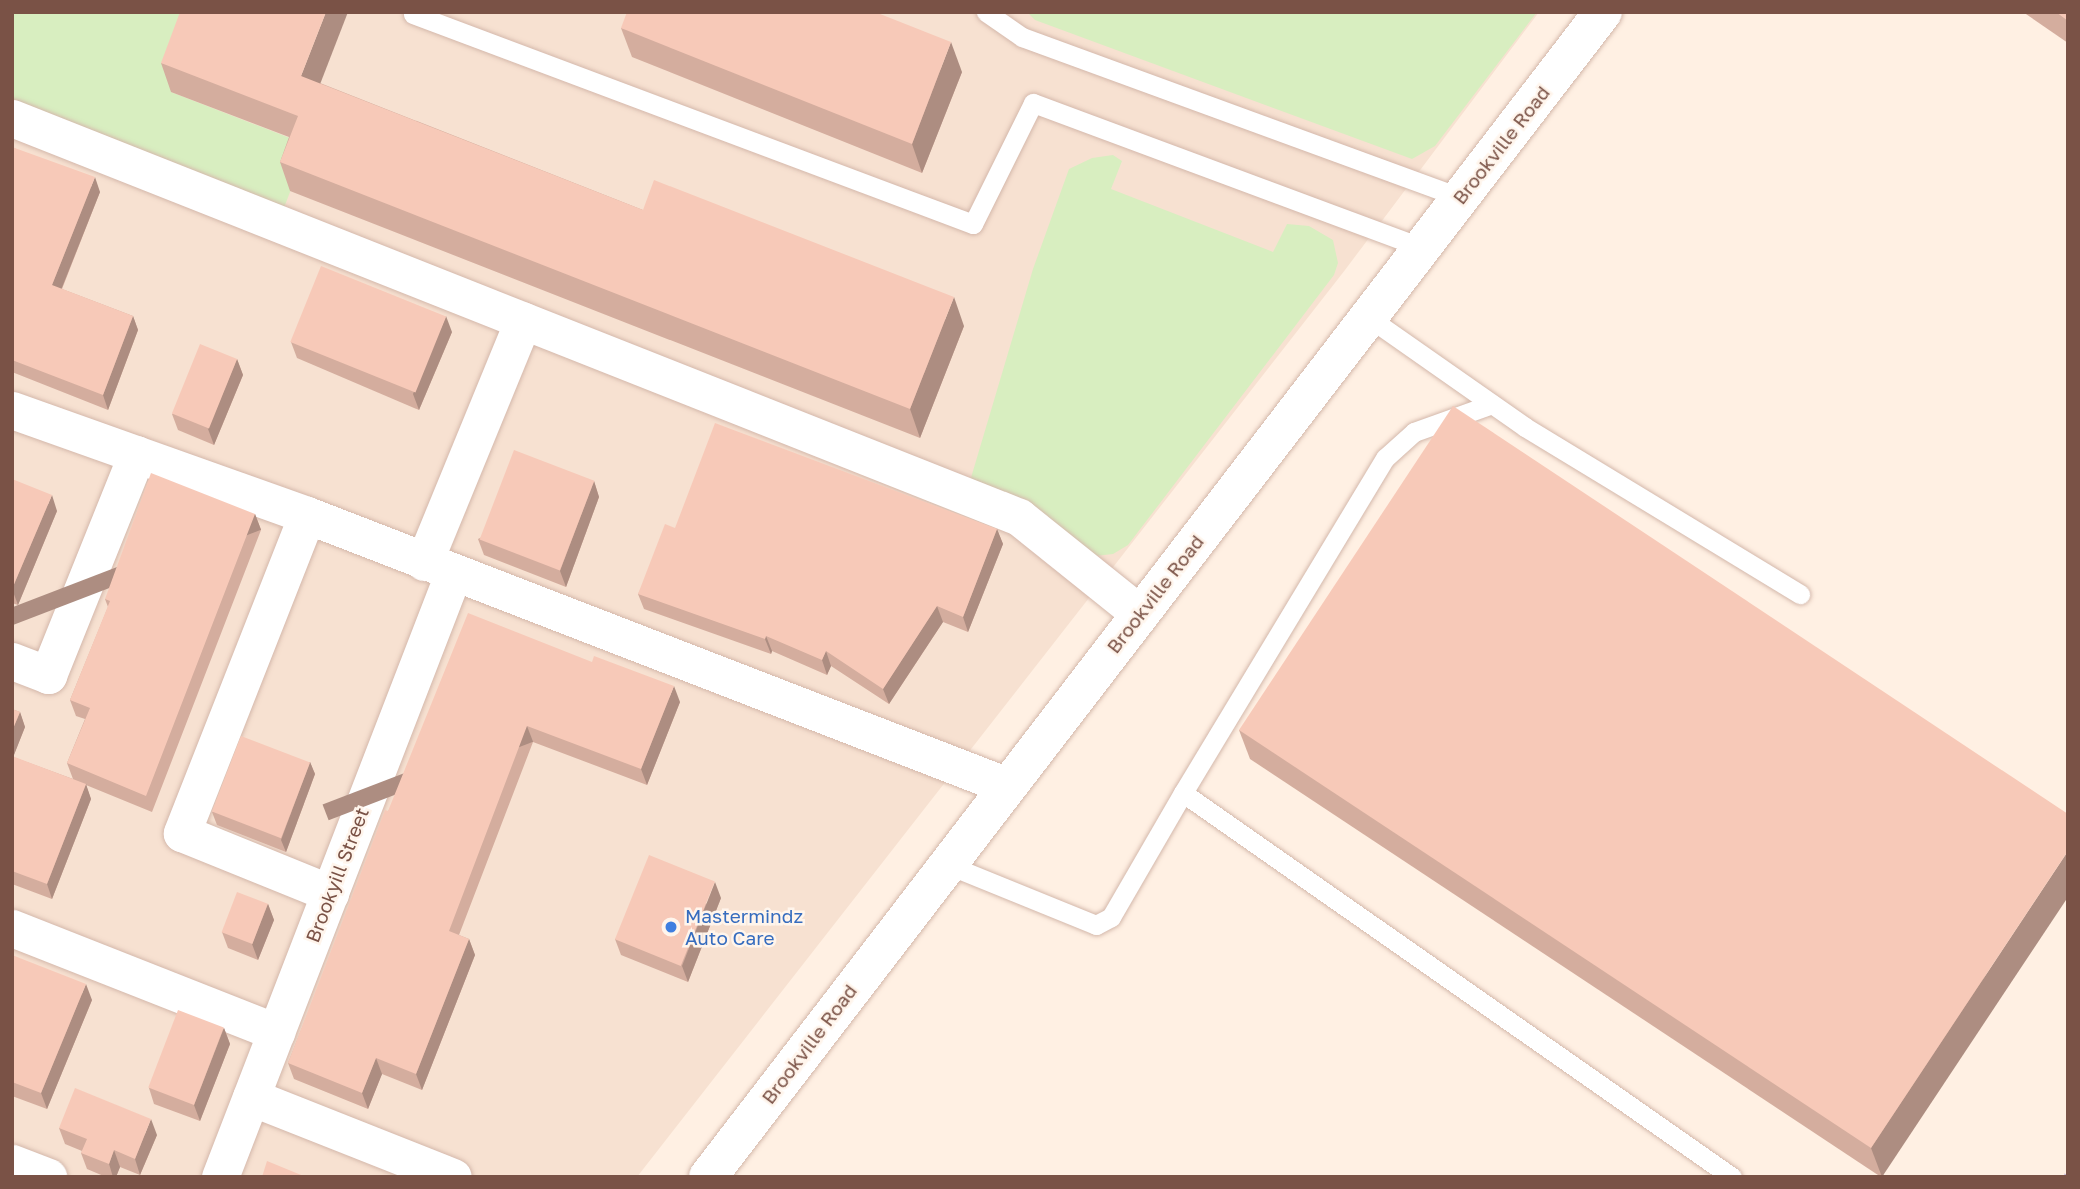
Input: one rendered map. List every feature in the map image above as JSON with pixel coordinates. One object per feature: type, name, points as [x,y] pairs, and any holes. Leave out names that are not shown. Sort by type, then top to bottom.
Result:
[{"type":"main road","name":"Brookville Road","points":[[708,1177],[1005,785],[1140,614],[1603,12]]},
{"type":"street","points":[[12,118],[1019,517],[1140,614]]},
{"type":"street","name":"Brookyill Street","points":[[220,1177],[330,893],[523,321]]},
{"type":"street","points":[[12,410],[307,515],[1005,785]]},
{"type":"street","points":[[12,661],[48,675],[137,454]]},
{"type":"street","points":[[307,515],[182,833],[330,893]]},
{"type":"street","points":[[12,928],[276,1032]]},
{"type":"street","points":[[251,1097],[453,1177]]},
{"type":"street","points":[[12,1163],[48,1177]]},
{"type":"lane","points":[[986,12],[1022,37],[1461,198]]},
{"type":"lane","points":[[413,14],[973,224],[1033,103],[1422,248]]},
{"type":"lane","points":[[1368,317],[1492,404],[1800,594]]},
{"type":"lane","points":[[946,864],[1096,925],[1111,917],[1385,458],[1414,432],[1492,404]]},
{"type":"lane","points":[[1183,793],[1732,1177]]},
{"type":"shaded area","points":[[12,12],[1539,12],[1345,270],[637,1177],[12,1177]]},
{"type":"green space","points":[[12,12],[202,12],[171,92],[308,145],[282,213],[12,104]]},
{"type":"green space","points":[[1027,12],[1537,12],[1435,146],[1412,159],[1035,20]]},
{"type":"green space","points":[[1113,155],[1122,161],[1111,189],[1273,252],[1287,224],[1309,226],[1333,240],[1338,263],[1334,275],[1128,545],[1113,554],[1095,556],[970,481],[1033,269],[1069,169],[1092,158]]},
{"type":"building","points":[[180,12],[326,12],[301,76],[643,210],[654,180],[954,297],[910,409],[280,162],[298,116],[161,63]]},
{"type":"building","points":[[627,12],[875,12],[951,42],[912,144],[621,28]]},
{"type":"building","points":[[2056,12],[2068,12],[2068,21]]},
{"type":"building","points":[[12,147],[95,177],[52,285],[133,316],[103,395],[12,360]]},
{"type":"building","points":[[321,266],[446,317],[415,393],[290,342]]},
{"type":"building","points":[[200,344],[237,359],[209,429],[172,414]]},
{"type":"building","points":[[1453,406],[2068,814],[2068,851],[1871,1148],[1239,730]]},
{"type":"building","points":[[715,423],[997,529],[963,617],[937,606],[883,689],[826,651],[822,660],[766,636],[765,639],[638,594],[665,524],[675,528]]},
{"type":"building","points":[[514,450],[594,481],[560,570],[480,540]]},
{"type":"building","points":[[151,473],[255,514],[146,796],[67,763],[90,708],[70,700],[110,601],[105,599]]},
{"type":"building","points":[[12,479],[52,495],[12,589]]},
{"type":"building","points":[[468,613],[592,662],[594,656],[674,686],[641,769],[527,726],[449,931],[469,939],[416,1074],[376,1058],[362,1093],[288,1063],[385,810],[388,811]]},
{"type":"building","points":[[12,709],[20,712],[12,731]]},
{"type":"building","points":[[241,736],[310,763],[281,838],[212,812]]},
{"type":"building","points":[[12,756],[86,784],[47,884],[12,871]]},
{"type":"building","name":"Mastermindz Auto Care","points":[[649,855],[715,882],[681,966],[615,939]]},
{"type":"building","points":[[237,892],[268,904],[252,944],[222,932]]},
{"type":"building","points":[[12,955],[86,984],[41,1093],[12,1082]]},
{"type":"building","points":[[178,1010],[224,1028],[194,1105],[148,1087]]},
{"type":"building","points":[[75,1088],[151,1119],[135,1159],[114,1150],[109,1164],[81,1153],[87,1139],[59,1128]]},
{"type":"building","points":[[267,1161],[306,1177],[262,1177]]},
{"type":"place","name":"Mastermindz Auto Care","points":[[671,927]]}]
